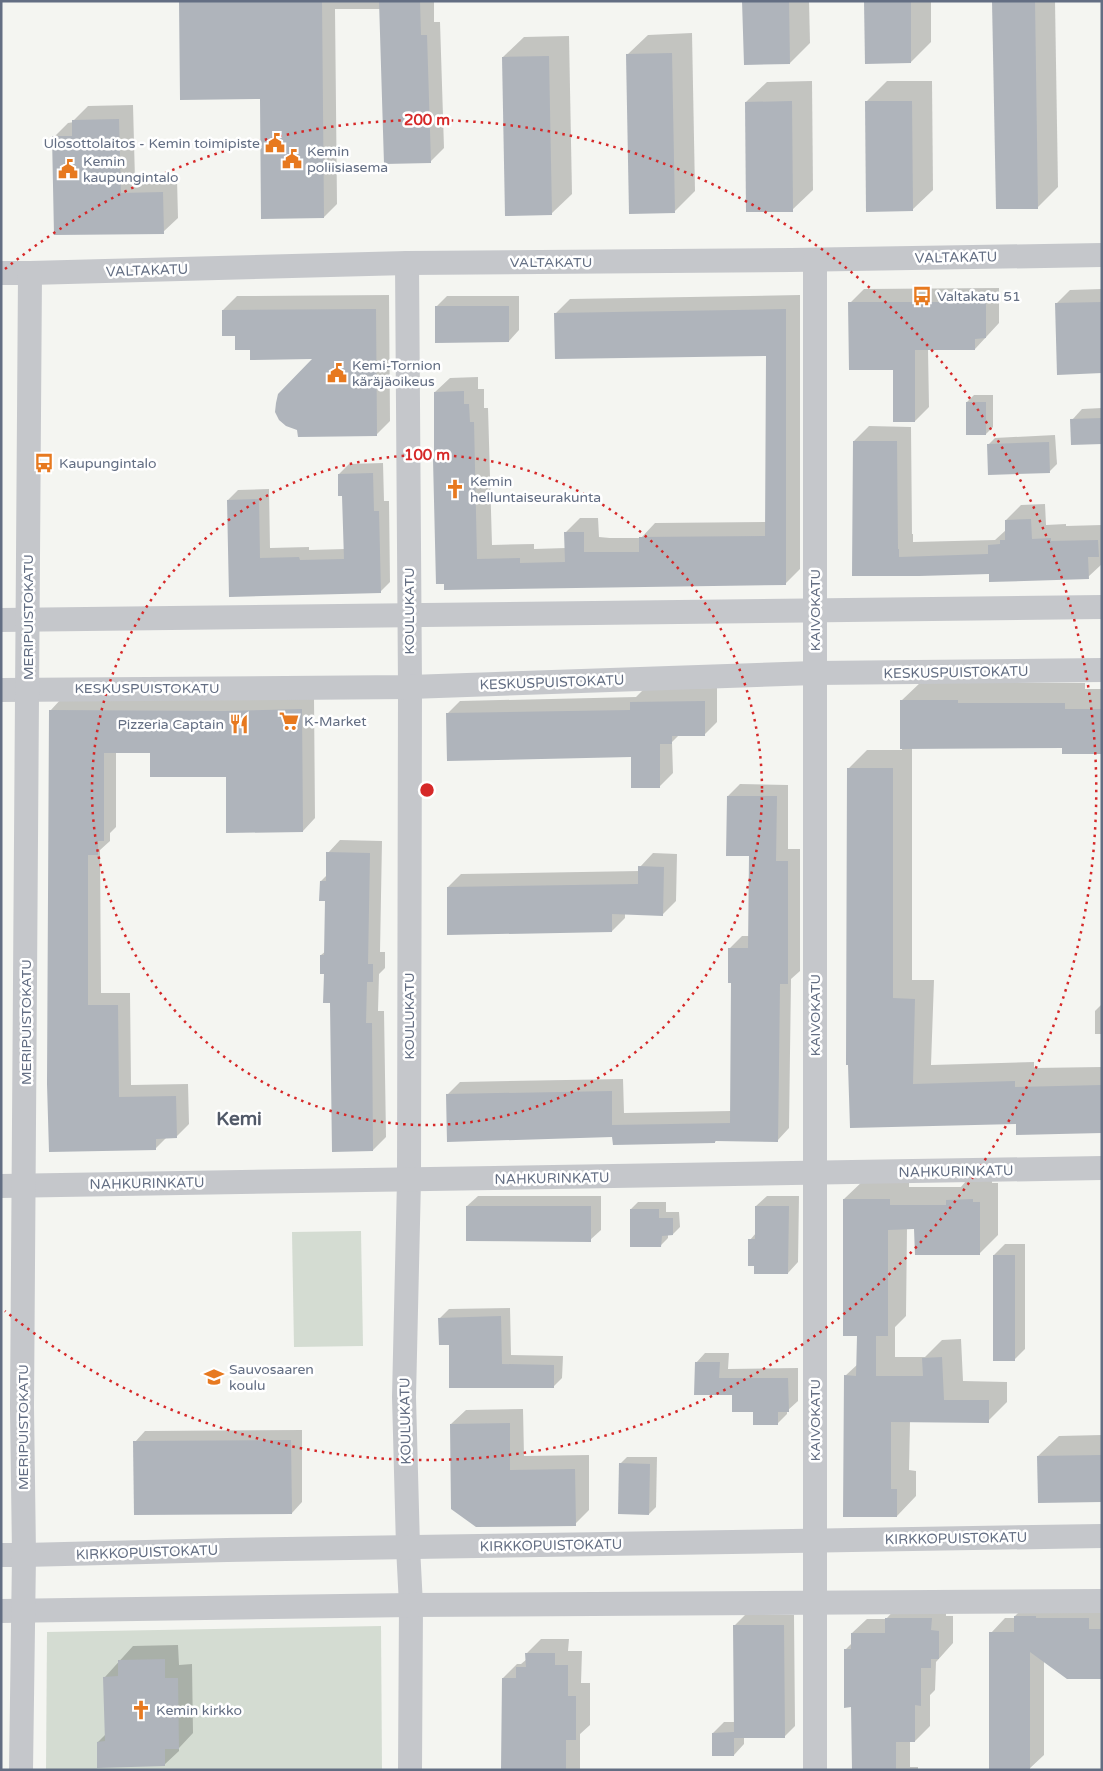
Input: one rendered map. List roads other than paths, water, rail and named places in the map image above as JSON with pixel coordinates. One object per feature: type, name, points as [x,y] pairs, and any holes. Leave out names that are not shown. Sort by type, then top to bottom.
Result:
[{"type":"street","name":"VALTAKATU","points":[[1,272],[30,273],[407,263],[816,260],[1102,255]]},
{"type":"street","name":"KAIVOKATU","points":[[815,1770],[816,260]]},
{"type":"street","name":"KOULUKATU","points":[[407,263],[410,687],[409,1180],[404,1396],[411,1605],[410,1770]]},
{"type":"street","name":"MERIPUISTOKATU","points":[[22,1770],[12,1611],[13,1555],[22,1407],[13,1185],[28,689],[30,273]]},
{"type":"street","points":[[1,620],[409,614],[1102,608]]},
{"type":"street","name":"KESKUSPUISTOKATU","points":[[1,690],[410,687],[815,673],[1102,670]]},
{"type":"street","name":"NAHKURINKATU","points":[[13,1185],[1102,1168]]},
{"type":"street","name":"KIRKKOPUISTOKATU","points":[[13,1555],[1102,1536]]},
{"type":"street","points":[[12,1611],[411,1605],[1102,1601]]},
{"type":"place","name":"Ulosottolaitos - Kemin toimipiste","points":[[275,143]]},
{"type":"place","name":"Kemin poliisiasema","points":[[292,159]]},
{"type":"place","name":"Kemin kaupungintalo","points":[[68,169]]},
{"type":"place","name":"Valtakatu 51","points":[[922,296]]},
{"type":"place","name":"Kemi-Tornion käräjäoikeus","points":[[337,373]]},
{"type":"place","name":"Kaupungintalo","points":[[44,463]]},
{"type":"place","name":"Kemin helluntaiseurakunta","points":[[455,489]]},
{"type":"place","name":"K-Market","points":[[289,721]]},
{"type":"place","name":"Pizzeria Captain","points":[[239,724]]},
{"type":"place","name":"Sauvosaaren koulu","points":[[214,1377]]},
{"type":"place","name":"Kemin kirkko","points":[[141,1710]]},
{"type":"district","name":"Kemi","points":[[239,1118]]}]
